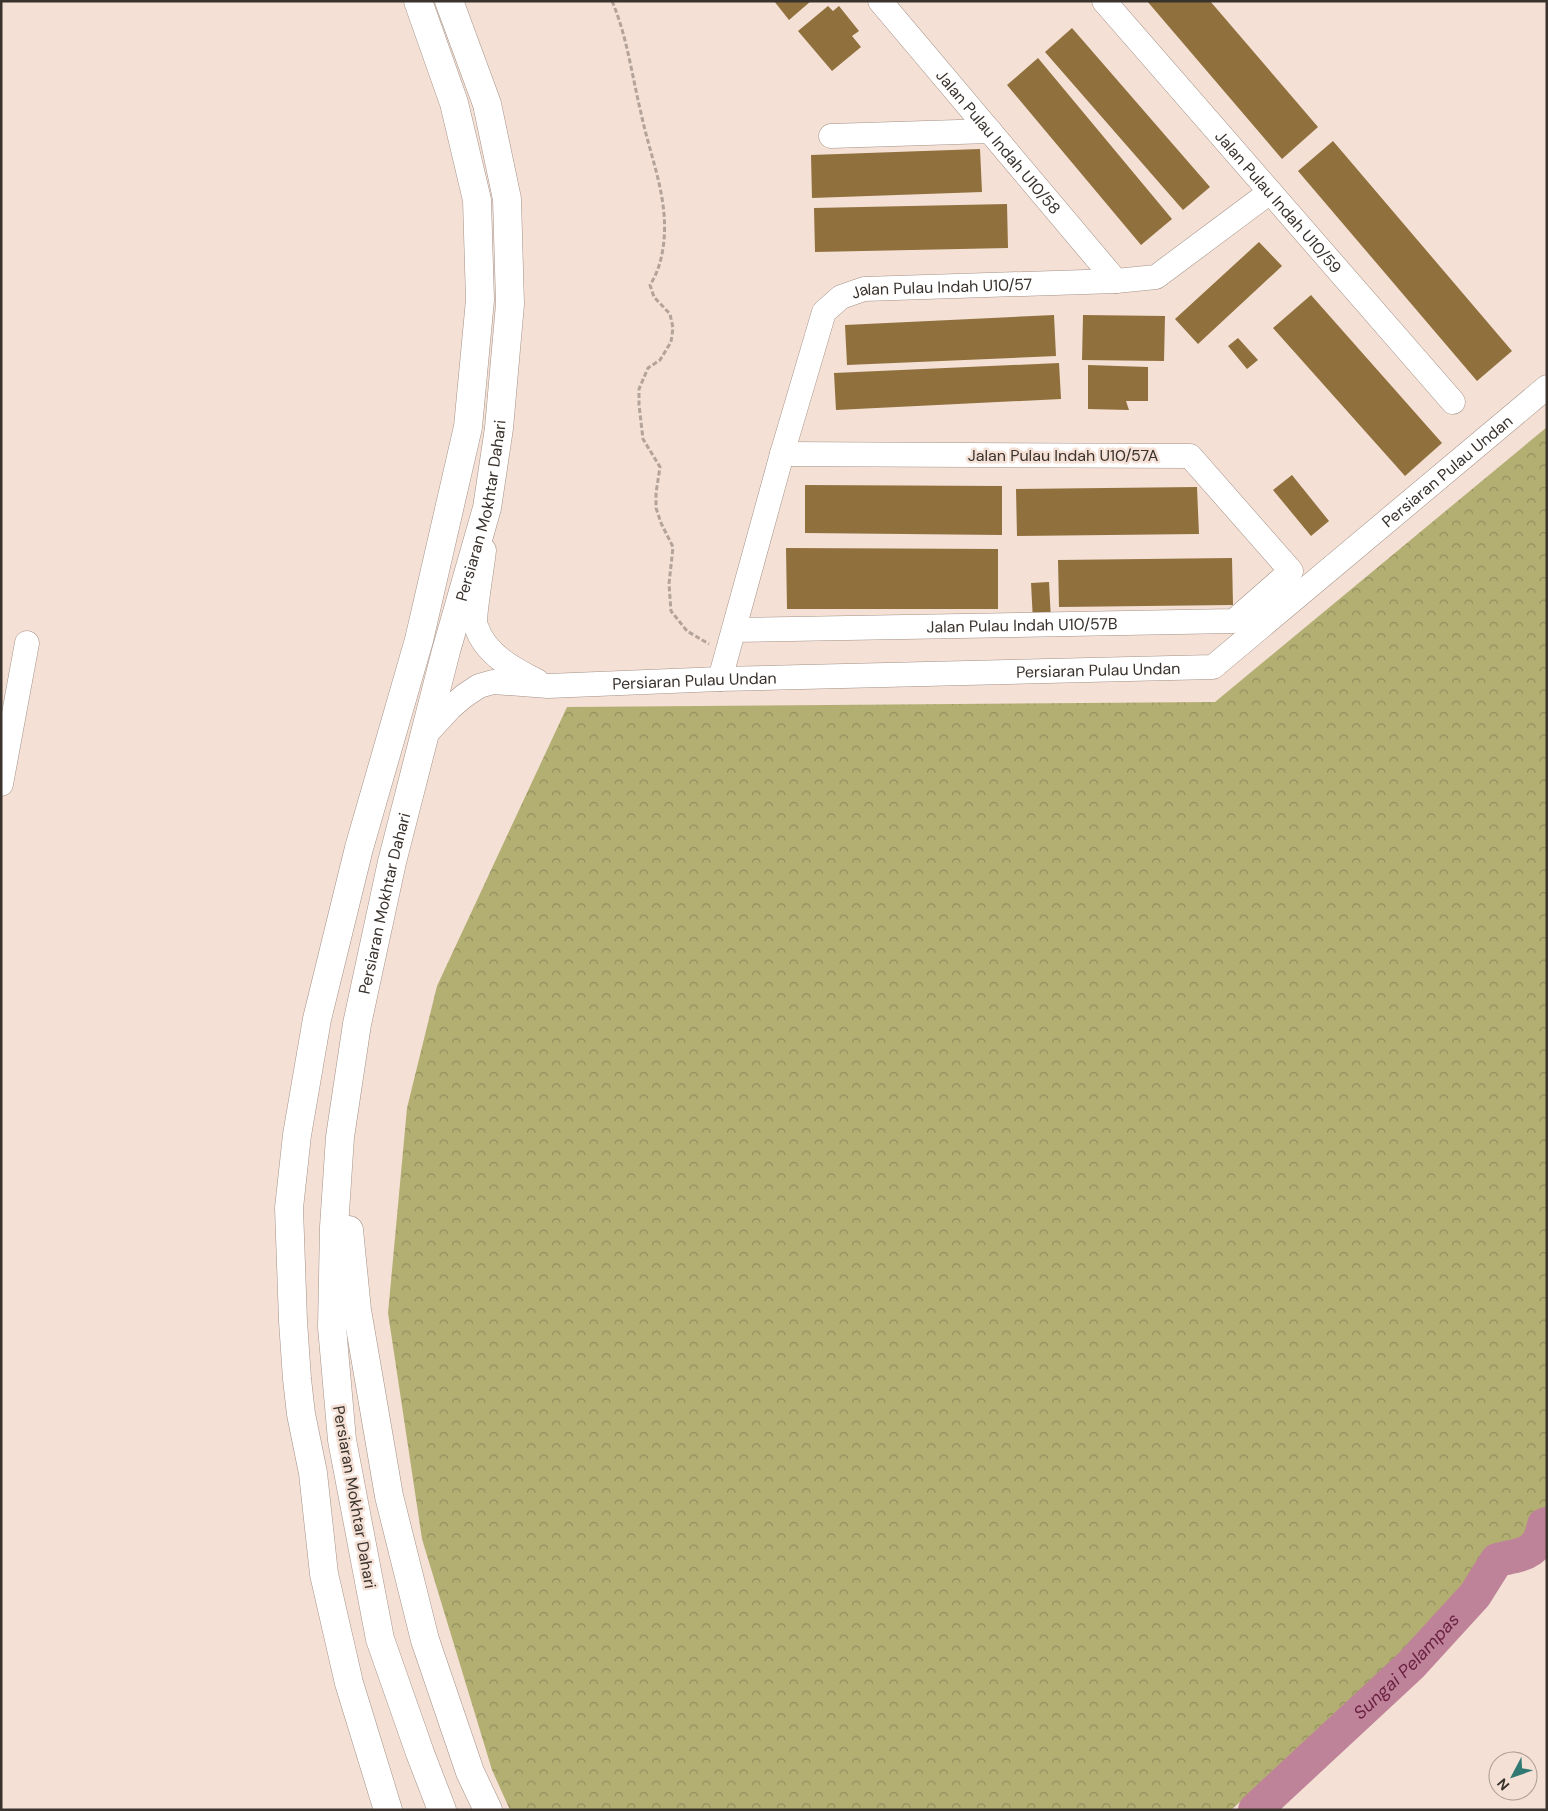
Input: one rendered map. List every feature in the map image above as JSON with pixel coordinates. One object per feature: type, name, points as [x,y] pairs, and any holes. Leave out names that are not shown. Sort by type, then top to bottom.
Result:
[{"type":"main road","name":"Persiaran Mokhtar Dahari","points":[[388,1810],[349,1683],[324,1574],[313,1473],[301,1414],[297,1379],[289,1208],[297,1135],[317,1019],[359,848],[419,640],[468,427],[480,300],[477,200],[454,103],[418,1]]},
{"type":"main road","name":"Persiaran Mokhtar Dahari","points":[[442,1810],[380,1639],[342,1440],[332,1327],[334,1227],[340,1137],[364,996],[392,862],[446,651],[487,508],[499,428],[510,304],[508,199],[486,104],[450,1]]},
{"type":"main road","points":[[340,1137],[357,1310],[389,1496],[425,1640],[470,1772],[488,1810]]},
{"type":"street","name":"Jalan Pulau Indah U10/58","points":[[880,1],[1116,281]]},
{"type":"street","name":"Jalan Pulau Indah U10/59","points":[[1104,1],[1453,402]]},
{"type":"street","points":[[831,136],[990,131]]},
{"type":"street","name":"Jalan Pulau Indah U10/57","points":[[720,679],[782,454],[824,312],[841,296],[864,289],[1116,281],[1156,277],[1270,192]]},
{"type":"street","name":"Persiaran Pulau Undan","points":[[426,734],[450,708],[479,686],[493,682],[548,686],[720,679],[1213,667],[1547,387]]},
{"type":"street","name":"Jalan Pulau Indah U10/57A","points":[[782,454],[1190,456],[1291,571]]},
{"type":"street","points":[[487,508],[475,625],[487,646],[498,658],[515,670],[548,686]]},
{"type":"street","name":"Jalan Pulau Indah U10/57B","points":[[731,641],[1234,621],[1291,571]]},
{"type":"street","points":[[1,784],[27,643]]},
{"type":"path","points":[[612,1],[629,59],[641,115],[657,172],[664,215],[662,253],[656,276],[650,284],[654,297],[670,314],[673,328],[671,342],[660,360],[648,368],[639,389],[638,405],[644,439],[660,467],[656,508],[661,524],[673,547],[669,584],[671,611],[687,631],[703,642],[731,641]]},
{"type":"green space","points":[[1547,427],[1547,1531],[1231,1810],[510,1810],[492,1770],[422,1539],[388,1313],[407,1108],[437,986],[567,707],[1215,702]]},
{"type":"building","points":[[774,1],[811,1],[789,20]]},
{"type":"building","points":[[1147,1],[1210,1],[1318,127],[1282,159]]},
{"type":"building","points":[[828,6],[833,11],[839,6],[859,31],[852,36],[861,47],[832,71],[798,31]]},
{"type":"building","points":[[1072,28],[1210,187],[1183,210],[1045,52]]},
{"type":"building","points":[[1038,58],[1172,219],[1141,245],[1007,85]]},
{"type":"building","points":[[1333,141],[1512,351],[1477,381],[1298,171]]},
{"type":"building","points":[[980,149],[982,192],[812,198],[811,155]]},
{"type":"building","points":[[1007,204],[1008,248],[815,252],[814,208]]},
{"type":"building","points":[[1259,242],[1282,266],[1198,344],[1175,319]]},
{"type":"building","points":[[1311,295],[1442,443],[1405,476],[1273,328]]},
{"type":"building","points":[[1054,315],[1056,356],[847,365],[845,325]]},
{"type":"building","points":[[1083,315],[1165,316],[1164,361],[1082,360]]},
{"type":"building","points":[[1238,338],[1258,360],[1247,369],[1228,346]]},
{"type":"building","points":[[1059,363],[1061,399],[836,410],[834,373]]},
{"type":"building","points":[[1088,365],[1148,367],[1148,401],[1126,401],[1129,410],[1088,409]]},
{"type":"building","points":[[1292,475],[1329,521],[1311,536],[1273,490]]},
{"type":"building","points":[[805,485],[1002,486],[1002,535],[805,533]]},
{"type":"building","points":[[1197,487],[1199,534],[1017,536],[1016,489]]},
{"type":"building","points":[[786,548],[998,549],[998,609],[787,609]]},
{"type":"building","points":[[1232,558],[1233,605],[1059,607],[1058,560]]},
{"type":"building","points":[[1049,582],[1051,620],[1033,621],[1031,583]]},
{"type":"waterway","name":"Sungai Pelampas","points":[[1255,1810],[1411,1665],[1475,1595],[1497,1560],[1528,1552],[1538,1542],[1544,1525],[1547,1524]]}]
